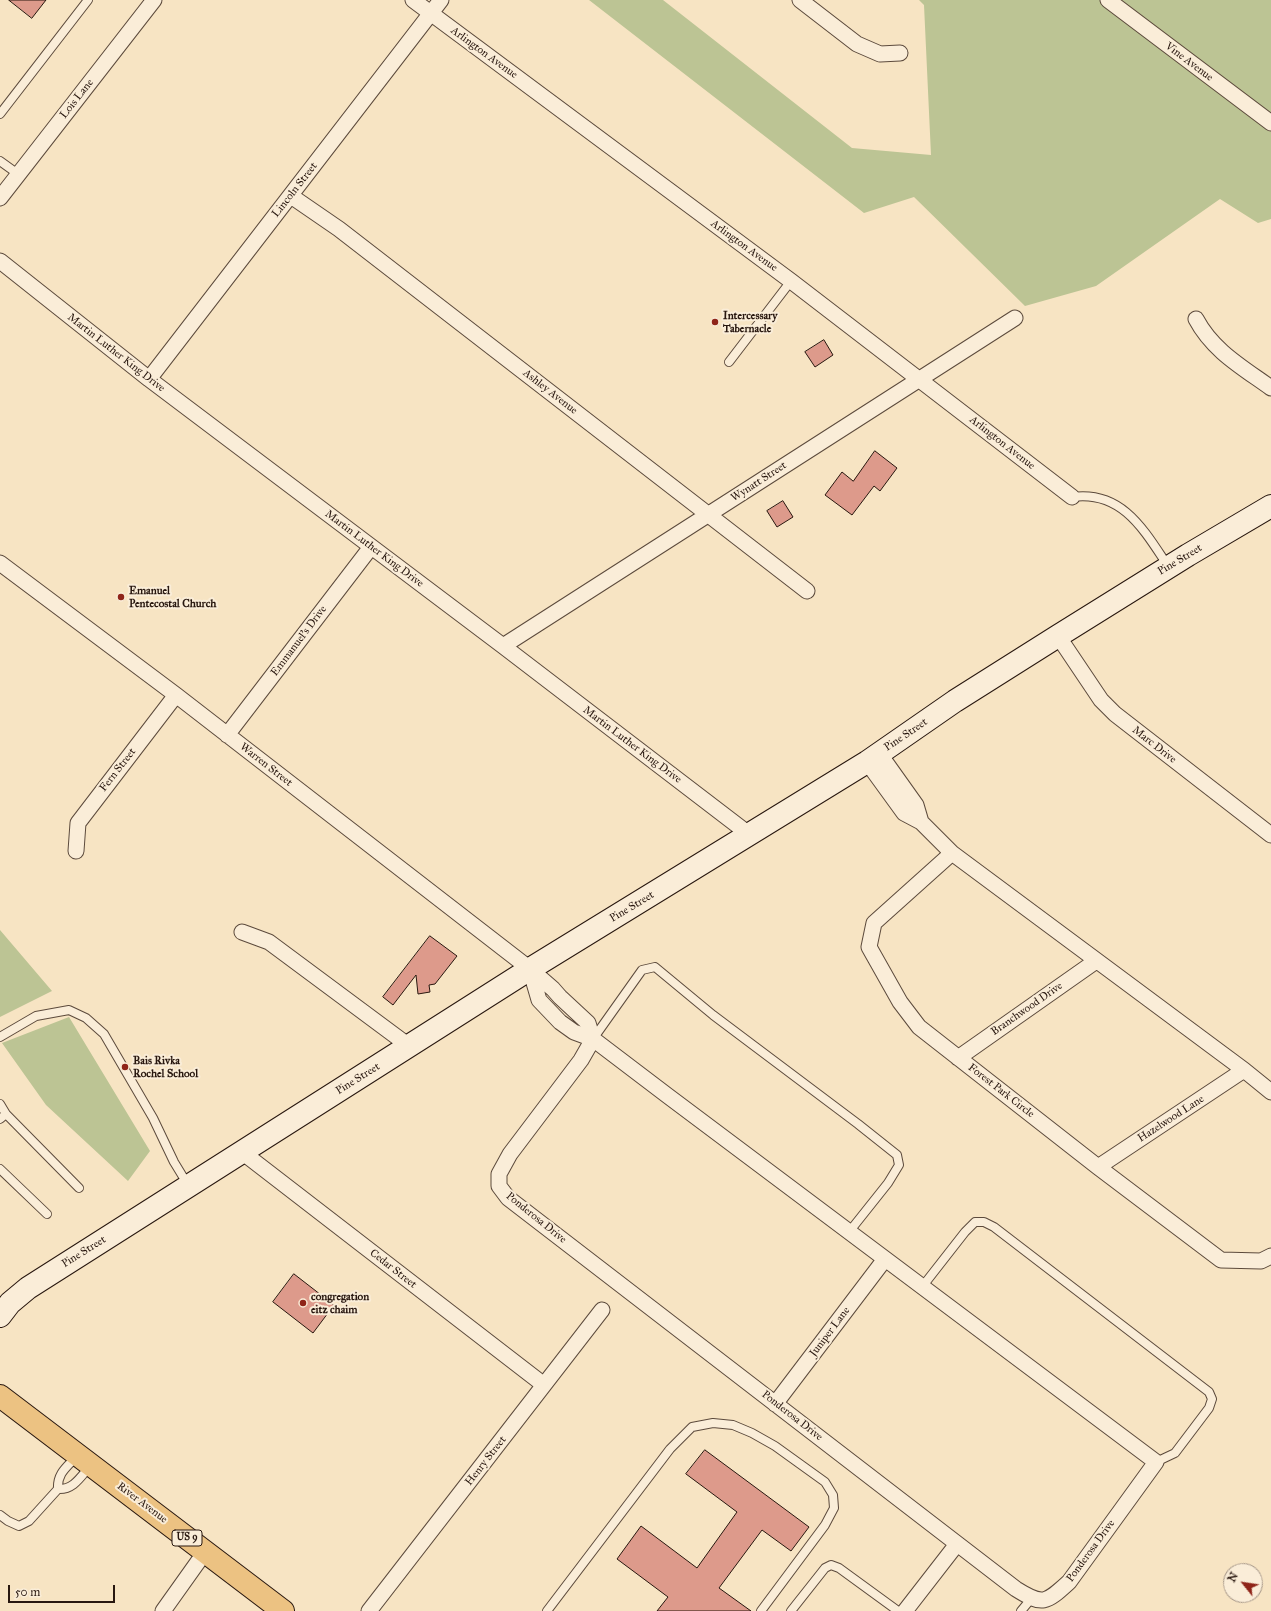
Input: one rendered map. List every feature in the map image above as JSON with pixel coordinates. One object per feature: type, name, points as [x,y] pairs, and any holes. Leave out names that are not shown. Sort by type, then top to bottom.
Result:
[{"type":"highway","name":"River Avenue","points":[[0,1396],[283,1611]]},
{"type":"street","name":"Arlington Avenue","points":[[413,0],[791,281],[1072,497]]},
{"type":"street","name":"Lincoln Street","points":[[149,379],[441,0]]},
{"type":"street","points":[[800,0],[858,44],[880,54],[900,54]]},
{"type":"street","name":"Vine Avenue","points":[[1108,0],[1271,123]]},
{"type":"street","name":"Lois Lane","points":[[0,198],[149,2]]},
{"type":"street","name":"Ashley Avenue","points":[[291,196],[346,234],[807,591]]},
{"type":"street","name":"Martin Luther King Drive","points":[[0,261],[149,379],[503,646],[750,835]]},
{"type":"street","name":"Wynatt Street","points":[[503,646],[1015,318]]},
{"type":"street","points":[[1196,319],[1204,333],[1220,351],[1271,388]]},
{"type":"street","name":"Pine Street","points":[[0,1316],[10,1303],[28,1288],[530,969],[750,835],[873,757],[955,701],[1058,636],[1168,567],[1271,506]]},
{"type":"street","name":"Emmanuel's Drive","points":[[227,735],[371,547]]},
{"type":"street","name":"Warren Street","points":[[0,563],[176,695],[530,969]]},
{"type":"street","name":"Marc Drive","points":[[1058,636],[1101,700],[1115,714],[1271,835]]},
{"type":"street","name":"Fern Street","points":[[76,851],[78,823],[176,695]]},
{"type":"street","points":[[873,757],[904,813],[921,822],[952,853],[1244,1070],[1271,1092]]},
{"type":"street","name":"Forest Park Circle","points":[[952,853],[874,923],[869,948],[900,1002],[918,1027],[1098,1167],[1221,1260],[1261,1261],[1271,1256]]},
{"type":"street","points":[[242,932],[269,942],[409,1046]]},
{"type":"street","name":"Branchwood Drive","points":[[958,1058],[1096,961]]},
{"type":"street","points":[[530,969],[588,1023],[593,1038],[1156,1462]]},
{"type":"street","name":"Ponderosa Drive","points":[[593,1038],[581,1060],[510,1154],[499,1174],[499,1186],[508,1198],[957,1544],[1031,1599],[1042,1601],[1054,1596],[1069,1582],[1156,1462]]},
{"type":"street","name":"Hazelwood Lane","points":[[1098,1167],[1244,1070]]},
{"type":"street","name":"Cedar Street","points":[[242,1152],[544,1385]]},
{"type":"street","name":"Juniper Lane","points":[[776,1404],[885,1259]]},
{"type":"street","name":"Henry Street","points":[[369,1611],[602,1310]]},
{"type":"street","points":[[906,1611],[957,1544]]},
{"type":"street","points":[[163,1611],[205,1552]]},
{"type":"lane","points":[[0,114],[88,0]]},
{"type":"lane","points":[[0,161],[18,174]]},
{"type":"lane","points":[[730,362],[791,281]]},
{"type":"lane","points":[[1072,497],[1085,495],[1094,496],[1112,503],[1127,512],[1151,540],[1168,567]]},
{"type":"lane","points":[[593,1038],[642,970],[655,967],[713,1015],[897,1155],[899,1165],[888,1184],[849,1232]]},
{"type":"lane","points":[[0,1037],[36,1016],[69,1010],[86,1018],[104,1034],[153,1118],[188,1187]]},
{"type":"lane","points":[[0,1104],[3,1117],[79,1188]]},
{"type":"lane","points":[[0,1169],[47,1214]]},
{"type":"lane","points":[[922,1287],[965,1232],[975,1222],[984,1222],[994,1227],[1209,1392],[1212,1399],[1205,1414],[1174,1453],[1156,1462]]},
{"type":"lane","points":[[547,1611],[670,1449],[692,1427],[713,1423],[733,1426],[752,1433],[775,1446],[825,1482],[833,1495],[834,1508],[825,1525],[761,1611]]},
{"type":"lane","points":[[58,1489],[65,1490],[73,1486],[84,1459]]},
{"type":"lane","points":[[0,1514],[8,1521],[19,1526],[29,1521],[58,1489],[59,1475],[84,1459]]},
{"type":"lane","points":[[791,1611],[825,1568],[831,1565],[839,1568],[898,1611]]},
{"type":"lane","points":[[1020,1611],[1031,1599]]},
{"type":"green space","points":[[589,0],[663,0],[852,148],[931,155],[924,5],[919,0],[1271,0],[1271,219],[1258,223],[1220,199],[1096,286],[1025,306],[914,197],[864,213]]},
{"type":"green space","points":[[0,930],[52,991],[0,1017]]},
{"type":"green space","points":[[69,1017],[150,1151],[128,1181],[46,1105],[2,1043]]},
{"type":"building","points":[[9,0],[46,0],[32,18]]},
{"type":"building","points":[[824,340],[833,355],[815,367],[805,352]]},
{"type":"building","points":[[875,451],[897,468],[880,491],[874,486],[852,515],[825,495],[842,472],[853,481]]},
{"type":"building","points":[[783,501],[793,517],[777,527],[767,511]]},
{"type":"building","points":[[430,936],[457,956],[435,984],[429,985],[430,992],[418,994],[416,975],[393,1005],[383,997]]},
{"type":"building","name":"congregation eitz chaim","points":[[294,1274],[334,1305],[313,1333],[273,1302]]},
{"type":"building","points":[[705,1450],[809,1527],[791,1551],[762,1530],[719,1588],[751,1611],[657,1611],[668,1597],[617,1559],[641,1526],[697,1568],[737,1512],[686,1474]]},
{"type":"place","name":"Intercessary Tabernacle","points":[[715,322]]},
{"type":"place","name":"Emanuel Pentecostal Church","points":[[121,597]]},
{"type":"place","name":"Bais Rivka Rochel School","points":[[125,1067]]},
{"type":"place","name":"congregation eitz chaim","points":[[303,1303]]}]
